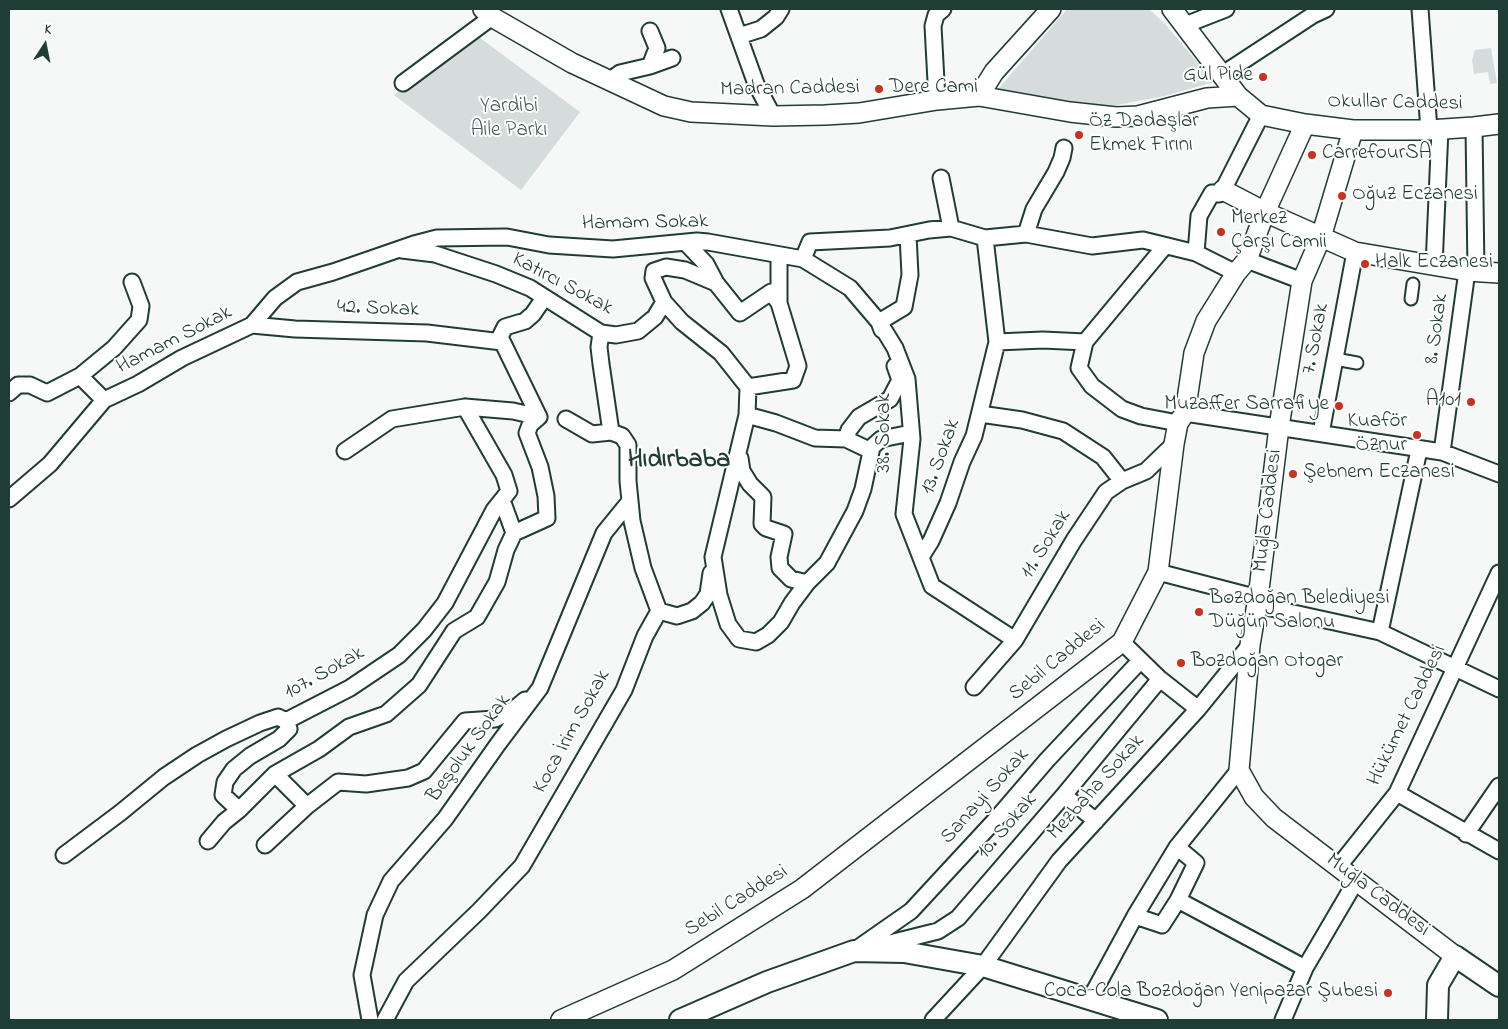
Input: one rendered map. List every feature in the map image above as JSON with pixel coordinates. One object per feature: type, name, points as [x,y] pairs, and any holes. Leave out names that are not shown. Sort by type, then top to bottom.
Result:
[{"type":"main road","points":[[680,1020],[767,982],[854,951],[904,952],[983,966],[1156,1020]]},
{"type":"main road","points":[[1437,1020],[1438,985],[1454,956]]},
{"type":"main road","name":"Muğla Caddesi","points":[[1454,956],[1499,984]]},
{"type":"street","points":[[728,9],[740,36],[756,84],[773,116]]},
{"type":"street","points":[[740,36],[761,29],[776,17],[781,9]]},
{"type":"street","points":[[937,100],[933,26],[936,15],[943,9]]},
{"type":"street","points":[[979,96],[994,72],[1051,9]]},
{"type":"street","points":[[1196,252],[1199,216],[1212,193],[1219,194],[1223,190],[1261,115],[1238,96],[1180,14],[1226,9]]},
{"type":"street","points":[[1223,74],[1313,15],[1326,9]]},
{"type":"street","points":[[1420,9],[1435,129],[1434,266]]},
{"type":"street","points":[[403,83],[488,13]]},
{"type":"street","name":"Madran Caddesi","points":[[488,13],[572,64],[664,106],[718,114],[773,116],[859,113],[937,100],[979,96],[1070,112],[1116,117],[1138,116],[1207,98],[1238,96]]},
{"type":"street","points":[[650,31],[657,48],[650,66]]},
{"type":"street","points":[[610,82],[620,73],[650,66],[672,58]]},
{"type":"street","name":"Okullar Caddesi","points":[[1261,115],[1305,124],[1353,130],[1474,128],[1499,124]]},
{"type":"street","name":"Sebil Caddesi","points":[[561,1020],[674,970],[802,889],[1122,642],[1158,572],[1174,444],[1194,353],[1206,321],[1241,266],[1305,124]]},
{"type":"street","name":"8. Sokak","points":[[1442,452],[1471,272],[1474,128]]},
{"type":"street","name":"Muğla Caddesi","points":[[1353,130],[1321,237],[1302,281],[1279,427],[1258,602],[1250,645],[1239,770],[1254,797],[1274,818],[1454,956]]},
{"type":"street","points":[[1026,234],[1034,209],[1056,172],[1064,148]]},
{"type":"street","points":[[941,178],[951,228]]},
{"type":"street","points":[[1223,190],[1265,212],[1356,252],[1471,272],[1499,273]]},
{"type":"street","points":[[803,259],[810,242],[890,238],[929,230],[951,228],[985,238],[1026,234],[1092,246],[1143,240],[1196,252],[1241,266],[1302,281]]},
{"type":"street","points":[[846,439],[849,430],[859,417],[890,399],[900,380],[879,322],[904,308],[910,275],[908,235]]},
{"type":"street","name":"Hamam Sokak","points":[[104,400],[138,384],[182,358],[252,325],[275,298],[297,282],[437,238],[507,237],[549,245],[613,250],[686,242],[708,242],[803,259]]},
{"type":"street","name":"13. Sokak","points":[[922,556],[948,503],[962,462],[974,436],[997,342],[985,238]]},
{"type":"street","points":[[686,242],[706,264],[716,283],[740,313],[771,292],[779,303]]},
{"type":"street","points":[[1165,246],[1085,342],[1079,368],[1092,386],[1122,408],[1141,416],[1279,427],[1419,450],[1442,452],[1499,474]]},
{"type":"street","name":"Katırcı Sokak","points":[[399,250],[435,254],[496,274],[530,288],[601,333],[616,336],[638,331],[654,317],[664,302]]},
{"type":"street","name":"7. Sokak","points":[[1321,433],[1356,252]]},
{"type":"street","points":[[748,387],[793,380],[798,366],[779,303],[778,256]]},
{"type":"street","name":"38. Sokak","points":[[803,259],[850,288],[879,322],[896,348],[907,379],[911,433],[904,514],[922,556]]},
{"type":"street","points":[[566,419],[592,434],[611,432],[622,436],[628,445],[632,521],[643,568],[659,611],[677,616],[692,611],[702,603],[708,594],[714,557],[747,415],[748,387],[721,353],[682,322],[664,302],[653,278],[654,271],[666,267],[685,270],[716,283]]},
{"type":"street","points":[[9,393],[18,385],[30,385],[47,392],[80,376],[114,348],[139,320],[141,306],[132,282]]},
{"type":"street","points":[[1410,299],[1413,284]]},
{"type":"street","points":[[539,417],[500,337],[505,327],[525,321],[533,314],[544,298]]},
{"type":"street","name":"42. Sokak","points":[[252,325],[295,329],[427,333],[502,342]]},
{"type":"street","points":[[601,333],[599,347],[611,432]]},
{"type":"street","points":[[997,342],[1043,340],[1085,342]]},
{"type":"street","points":[[1335,359],[1357,363]]},
{"type":"street","points":[[9,499],[50,464],[104,400],[80,376]]},
{"type":"street","points":[[345,451],[392,419],[465,407],[513,411],[539,417]]},
{"type":"street","points":[[465,407],[504,475],[509,491],[502,500],[514,533]]},
{"type":"street","points":[[980,414],[1022,420],[1063,431],[1103,457],[1122,481]]},
{"type":"street","points":[[747,415],[776,423],[815,438],[846,439],[871,450]]},
{"type":"street","points":[[208,841],[224,822],[239,810],[275,774],[319,749],[349,727],[386,714],[419,685],[454,631],[477,617],[497,582],[506,550],[514,533],[547,518],[546,496],[540,467],[527,433],[530,425],[539,417]]},
{"type":"street","points":[[714,557],[719,594],[728,624],[739,638],[756,642],[768,635],[781,622],[792,602],[826,563],[855,511],[863,488],[872,447],[881,440],[911,433]]},
{"type":"street","name":"11. Sokak","points":[[974,686],[1015,640],[1074,540],[1106,492],[1122,481],[1146,470],[1174,444]]},
{"type":"street","points":[[1380,632],[1419,450]]},
{"type":"street","points":[[739,454],[742,472],[750,484],[764,497],[762,524],[766,528],[784,534],[779,557],[780,568],[791,579],[807,583]]},
{"type":"street","name":"107. Sokak","points":[[64,855],[120,813],[164,776],[197,755],[226,739],[278,717],[286,721],[350,688],[398,655],[424,630],[445,603],[494,510],[502,500]]},
{"type":"street","name":"Beşoluk Sokak","points":[[370,1020],[362,975],[375,915],[392,881],[445,819],[540,688],[604,532],[630,502]]},
{"type":"street","points":[[922,556],[932,586],[1015,640]]},
{"type":"street","points":[[1158,572],[1258,602],[1380,632],[1499,689]]},
{"type":"street","name":"Hükümet Caddesi","points":[[1338,867],[1397,793],[1499,573]]},
{"type":"street","name":"Koca İrim Sokak","points":[[385,1020],[406,981],[479,911],[522,866],[624,690],[645,636],[659,611]]},
{"type":"street","points":[[1122,642],[1160,679],[1198,708]]},
{"type":"street","name":"Mezbaha Sokak","points":[[933,1020],[983,966],[1059,861],[1198,708],[1250,645]]},
{"type":"street","name":"Sanayi Sokak","points":[[854,951],[910,911],[998,817],[1046,760],[1140,661]]},
{"type":"street","name":"10. Sokak","points":[[854,951],[938,931],[958,918],[1064,795],[1160,679]]},
{"type":"street","points":[[265,845],[307,806],[338,782],[366,784],[408,778],[424,770],[465,721],[495,719],[513,710],[540,688]]},
{"type":"street","points":[[239,810],[223,795],[225,782],[234,769],[250,756],[279,739],[289,729],[286,721]]},
{"type":"street","points":[[1090,999],[1135,916],[1177,847],[1239,770]]},
{"type":"street","points":[[275,774],[307,806]]},
{"type":"street","points":[[1466,834],[1499,786]]},
{"type":"street","points":[[1397,793],[1466,834],[1499,851]]},
{"type":"street","points":[[1064,795],[1096,822]]},
{"type":"street","points":[[1135,916],[1162,926],[1178,900],[1196,863],[1177,847]]},
{"type":"street","points":[[1283,1020],[1305,968],[1356,881]]},
{"type":"street","points":[[1178,900],[1305,968]]},
{"type":"green space","points":[[1067,9],[1149,9],[1165,24],[1214,82],[1165,96],[1111,106],[1048,104],[994,94]]},
{"type":"green space","name":"Yardibi Aile Parkı","points":[[476,35],[580,112],[521,190],[394,95]]},
{"type":"green space","points":[[1491,48],[1497,83],[1490,84],[1488,72],[1474,74],[1472,60],[1475,50]]},
{"type":"place","name":"Gül Pide","points":[[1263,77]]},
{"type":"place","name":"Dere Cami","points":[[879,89]]},
{"type":"place","name":"Öz Dadaşlar Ekmek Fırını","points":[[1079,135]]},
{"type":"place","name":"CarrefourSA","points":[[1312,155]]},
{"type":"place","name":"Oğuz Eczanesi","points":[[1342,196]]},
{"type":"place","name":"Merkez Çarşı Camii","points":[[1221,232]]},
{"type":"place","name":"Halk Eczanesi","points":[[1365,264]]},
{"type":"place","name":"A101","points":[[1471,402]]},
{"type":"place","name":"Muzaffer Sarrafiye","points":[[1339,406]]},
{"type":"place","name":"Kuaför Öznur","points":[[1417,435]]},
{"type":"place","name":"Şebnem Eczanesi","points":[[1293,474]]},
{"type":"place","name":"Bozdoğan Belediyesi Düğün Salonu","points":[[1199,612]]},
{"type":"place","name":"Bozdoğan Otogar","points":[[1181,663]]},
{"type":"place","name":"Coca-Cola Bozdoğan Yenipazar Şubesi","points":[[1388,993]]},
{"type":"district","name":"Hıdırbaba","points":[[679,462]]}]
